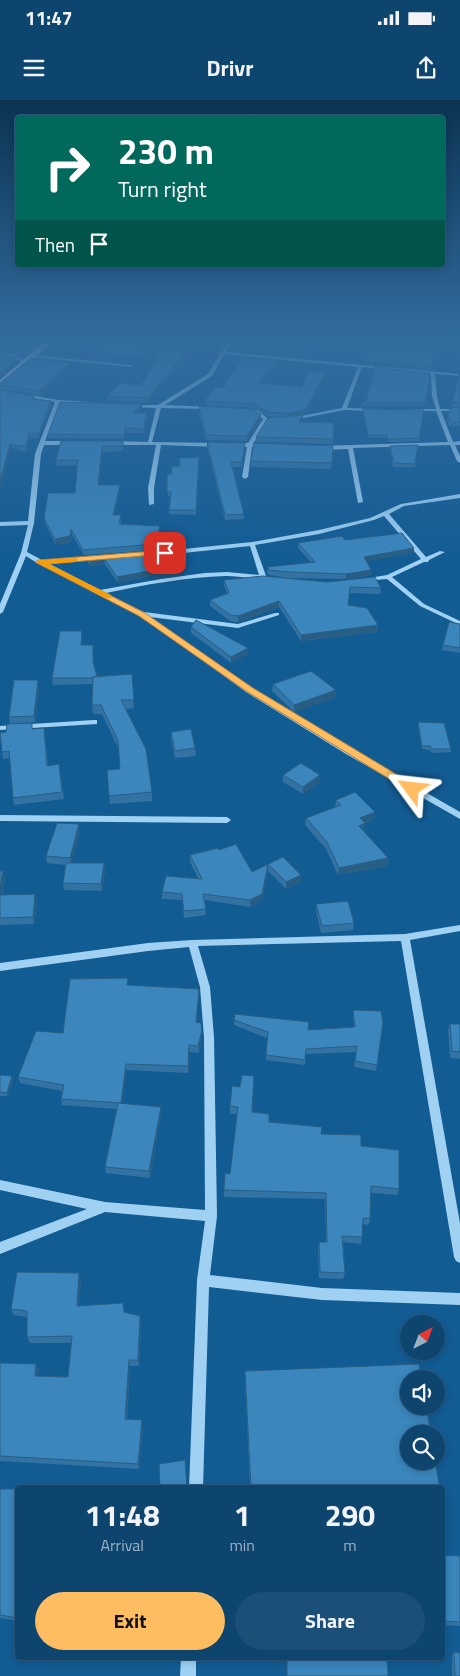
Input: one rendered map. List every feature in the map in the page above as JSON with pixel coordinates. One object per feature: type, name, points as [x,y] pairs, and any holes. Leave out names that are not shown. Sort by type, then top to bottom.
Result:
[{"type":"street","points":[[0,612],[24,553],[31,523],[36,466],[53,415]]},
{"type":"street","points":[[150,442],[157,415]]},
{"type":"street","points":[[260,415],[266,419],[285,420],[314,415]]},
{"type":"street","points":[[439,415],[460,461]]},
{"type":"street","points":[[245,477],[250,446],[266,419]]},
{"type":"street","points":[[107,443],[150,442],[223,445]]},
{"type":"street","points":[[42,443],[78,443]]},
{"type":"street","points":[[151,504],[151,488],[159,443]]},
{"type":"street","points":[[314,449],[350,446],[460,443]]},
{"type":"street","points":[[232,445],[259,446]]},
{"type":"street","points":[[350,446],[360,502]]},
{"type":"street","points":[[158,553],[252,544],[319,532],[385,513],[420,500],[460,496]]},
{"type":"street","points":[[385,513],[426,561]]},
{"type":"street","points":[[0,524],[31,523]]},
{"type":"street","points":[[252,544],[263,577]]},
{"type":"street","points":[[360,581],[388,577],[442,552]]},
{"type":"street","points":[[24,553],[142,614],[258,695],[348,752],[460,816]]},
{"type":"street","points":[[39,562],[102,558]]},
{"type":"street","points":[[100,592],[192,578],[224,576],[263,577],[276,581]]},
{"type":"street","points":[[388,577],[422,605],[460,623]]},
{"type":"street","points":[[142,614],[238,626],[277,614]]},
{"type":"street","points":[[0,728],[94,722]]},
{"type":"street","points":[[0,818],[227,820]]},
{"type":"street","points":[[0,967],[192,943],[405,937],[460,928]]},
{"type":"street","points":[[405,937],[460,1257]]},
{"type":"street","points":[[192,943],[206,987],[211,1216],[203,1280],[196,1485]]},
{"type":"street","points":[[0,1185],[105,1207],[211,1216]]},
{"type":"street","points":[[0,1248],[105,1207]]},
{"type":"street","points":[[203,1280],[322,1294],[460,1299]]},
{"type":"street","points":[[188,1676],[189,1660]]},
{"type":"building","points":[[0,415],[46,415],[39,433],[29,433],[26,447],[10,444],[0,481]]},
{"type":"building","points":[[55,415],[146,415],[144,429],[125,428],[124,435],[48,434]]},
{"type":"building","points":[[201,415],[261,415],[247,436],[206,435]]},
{"type":"building","points":[[303,415],[299,422],[334,423],[333,439],[256,437],[268,418]]},
{"type":"building","points":[[364,415],[423,415],[419,438],[388,439],[387,435],[368,435]]},
{"type":"building","points":[[449,415],[460,415],[460,422],[450,422]]},
{"type":"building","points":[[61,441],[123,441],[123,446],[102,446],[98,485],[120,485],[113,515],[121,515],[119,524],[160,526],[155,544],[83,550],[71,529],[70,536],[55,539],[44,518],[48,493],[75,493],[78,460],[56,460]]},
{"type":"building","points":[[207,442],[245,443],[242,462],[231,462],[244,514],[225,515]]},
{"type":"building","points":[[254,443],[333,446],[332,463],[251,461]]},
{"type":"building","points":[[418,445],[415,464],[394,463],[390,446]]},
{"type":"building","points":[[199,457],[196,510],[169,510],[171,492],[167,492],[167,474],[171,474],[172,466],[180,466],[179,458]]},
{"type":"building","points":[[402,533],[414,548],[364,557],[371,570],[346,574],[289,572],[269,570],[268,567],[315,562],[298,543],[342,536],[345,540]]},
{"type":"building","points":[[173,550],[179,562],[175,563],[178,568],[155,572],[154,570],[117,577],[104,558],[90,561],[88,557]]},
{"type":"building","points":[[263,576],[327,582],[375,577],[381,588],[350,587],[348,605],[367,608],[378,625],[301,635],[279,601],[238,616],[230,615],[210,600],[229,593],[224,580]]},
{"type":"building","points":[[196,620],[248,648],[231,657],[191,627]]},
{"type":"building","points":[[449,622],[460,624],[460,648],[443,645]]},
{"type":"building","points":[[60,631],[82,631],[81,645],[93,645],[93,662],[97,676],[93,678],[52,678]]},
{"type":"building","points":[[311,671],[336,690],[294,705],[273,684]]},
{"type":"building","points":[[132,674],[134,700],[121,700],[146,749],[152,792],[109,796],[107,770],[120,769],[118,741],[101,705],[92,705],[93,677]]},
{"type":"building","points":[[14,680],[38,680],[34,716],[9,717]]},
{"type":"building","points":[[418,722],[444,723],[451,749],[431,749],[431,746],[422,746]]},
{"type":"building","points":[[32,723],[32,729],[44,728],[47,766],[59,764],[62,792],[13,798],[9,751],[2,752],[0,733],[6,732],[7,724]]},
{"type":"building","points":[[191,729],[195,748],[175,751],[171,732]]},
{"type":"building","points":[[301,763],[320,775],[303,787],[283,775]]},
{"type":"building","points":[[355,792],[375,812],[360,818],[365,823],[359,826],[388,858],[339,868],[327,842],[306,818],[341,805],[336,800]]},
{"type":"building","points":[[57,823],[79,824],[70,858],[46,856]]},
{"type":"building","points":[[236,844],[252,872],[268,864],[262,894],[250,900],[203,894],[206,909],[184,911],[182,894],[162,892],[166,876],[202,879],[190,855],[218,848],[219,850]]},
{"type":"building","points":[[283,857],[301,875],[286,882],[268,864]]},
{"type":"building","points":[[66,863],[104,863],[101,884],[63,883]]},
{"type":"building","points":[[0,871],[3,871],[0,888]]},
{"type":"building","points":[[35,894],[33,917],[0,918],[0,895]]},
{"type":"building","points":[[348,901],[354,923],[322,926],[316,904]]},
{"type":"building","points":[[128,978],[127,985],[199,989],[196,1022],[201,1023],[202,1030],[198,1046],[189,1045],[188,1066],[126,1064],[121,1103],[61,1099],[64,1085],[18,1077],[36,1031],[63,1033],[70,979]]},
{"type":"building","points":[[353,1010],[381,1011],[383,1023],[377,1065],[355,1061],[357,1046],[306,1049],[305,1060],[266,1055],[268,1032],[234,1020],[235,1014],[309,1022],[308,1030],[355,1027]]},
{"type":"building","points":[[450,1024],[460,1024],[460,1052],[452,1051]]},
{"type":"building","points":[[0,1075],[12,1076],[7,1093],[0,1092]]},
{"type":"building","points":[[242,1075],[254,1076],[252,1112],[269,1114],[269,1122],[322,1127],[321,1134],[361,1135],[361,1146],[399,1150],[399,1189],[371,1186],[370,1218],[363,1218],[362,1237],[342,1236],[345,1273],[320,1272],[319,1242],[327,1242],[326,1193],[224,1190],[225,1173],[230,1174],[238,1107],[230,1106],[232,1086],[240,1087]]},
{"type":"building","points":[[118,1103],[161,1107],[149,1171],[105,1167]]},
{"type":"building","points":[[17,1272],[79,1273],[77,1306],[123,1303],[124,1312],[140,1316],[138,1360],[129,1360],[125,1419],[142,1420],[138,1464],[0,1456],[0,1363],[36,1364],[35,1376],[68,1377],[72,1336],[27,1337],[27,1311],[11,1309]]},
{"type":"building","points":[[419,1364],[420,1370],[400,1370],[400,1415],[428,1415],[429,1425],[400,1425],[400,1470],[437,1470],[439,1485],[251,1485],[245,1371]]},
{"type":"building","points":[[185,1460],[187,1485],[160,1485],[159,1464]]},
{"type":"building","points":[[0,1489],[15,1489],[15,1618],[0,1615]]},
{"type":"building","points":[[445,1555],[460,1556],[460,1622],[445,1621]]},
{"type":"building","points":[[454,1652],[460,1653],[460,1676],[455,1676]]},
{"type":"building","points":[[287,1660],[387,1660],[388,1676],[287,1676]]},
{"type":"slow traffic","points":[[74,560],[39,562],[109,597]]},
{"type":"route","points":[[165,553],[39,562],[142,614],[249,690],[348,752],[412,789]]}]
